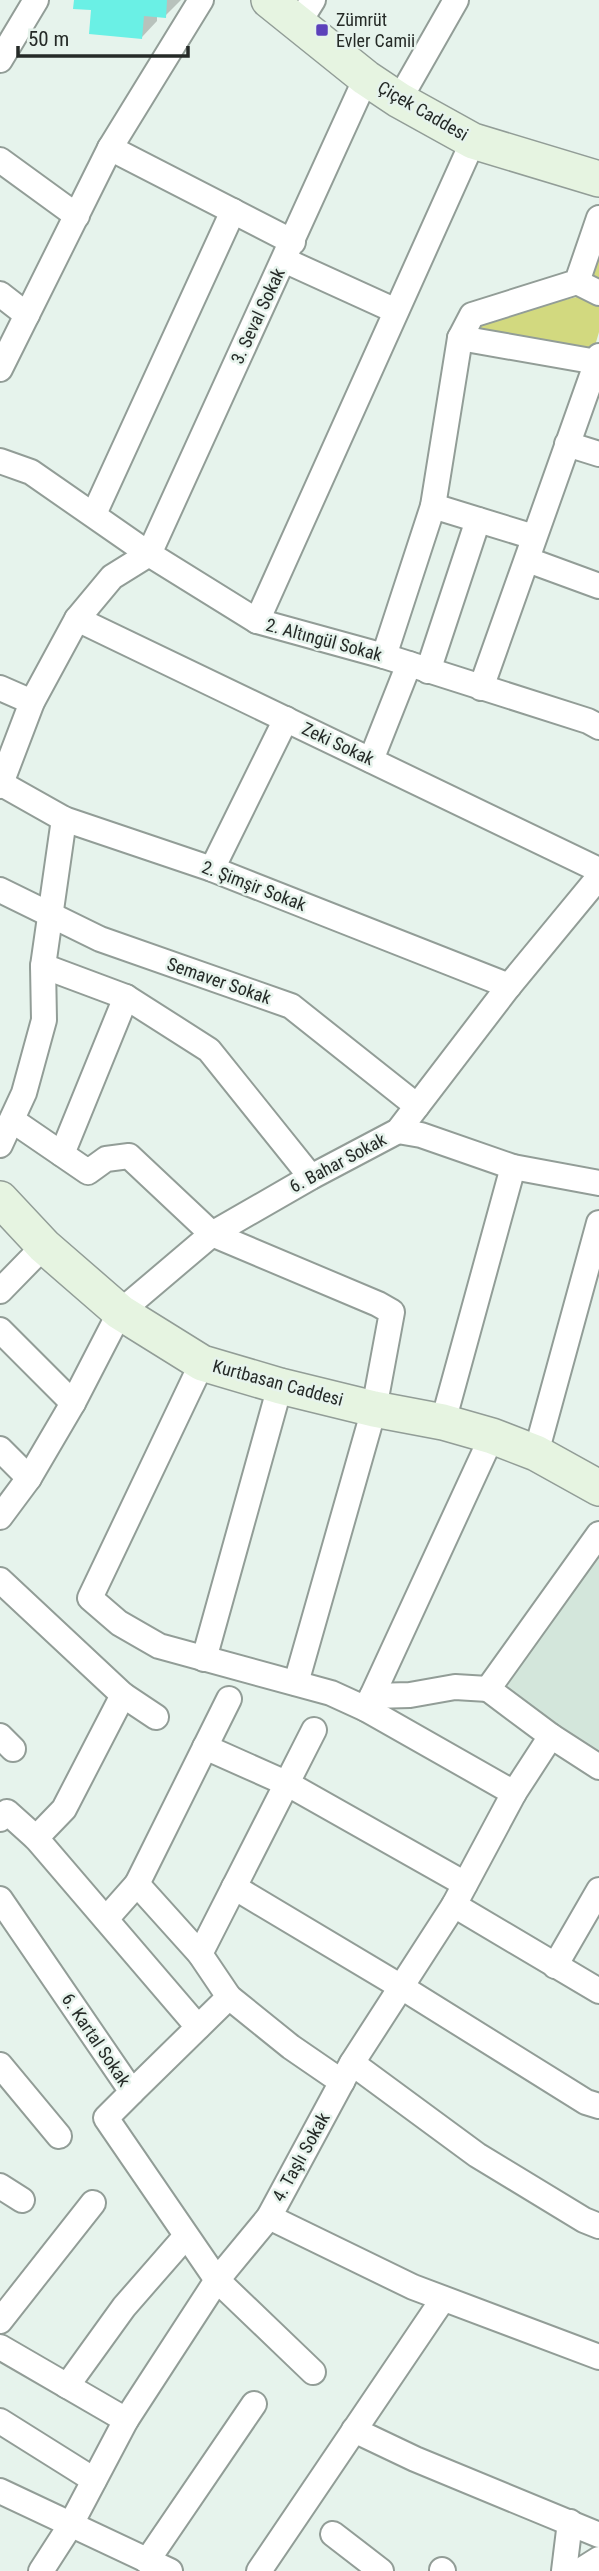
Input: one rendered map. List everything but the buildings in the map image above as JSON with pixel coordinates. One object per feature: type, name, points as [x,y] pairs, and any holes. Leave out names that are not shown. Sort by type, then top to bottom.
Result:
[{"type":"main road","name":"Çiçek Caddesi","points":[[269,0],[305,12],[366,78],[399,100],[473,141],[599,180]]},
{"type":"main road","name":"Kurtbasan Caddesi","points":[[0,1199],[44,1246],[120,1312],[202,1363],[280,1386],[374,1409],[443,1422],[492,1436],[536,1453],[599,1488]]},
{"type":"street","points":[[0,60],[36,0]]},
{"type":"street","points":[[0,369],[110,148],[201,0]]},
{"type":"street","points":[[399,100],[456,0]]},
{"type":"street","name":"3. Seval Sokak","points":[[149,554],[366,78]]},
{"type":"street","points":[[257,621],[473,141]]},
{"type":"street","points":[[110,148],[233,211],[288,251],[396,311]]},
{"type":"street","points":[[0,160],[77,216]]},
{"type":"street","points":[[94,514],[233,211]]},
{"type":"street","points":[[384,656],[433,506],[460,338],[472,315],[588,288],[599,218]]},
{"type":"street","points":[[0,294],[27,315]]},
{"type":"street","points":[[460,338],[598,359],[481,688]]},
{"type":"street","points":[[567,444],[599,454]]},
{"type":"street","name":"2. Altıngül Sokak","points":[[0,461],[31,472],[149,554],[257,621],[384,656],[588,721],[599,727]]},
{"type":"street","points":[[433,506],[478,520],[599,586]]},
{"type":"street","points":[[371,760],[419,667],[478,520]]},
{"type":"street","points":[[0,784],[32,702],[77,619],[112,577],[149,554]]},
{"type":"street","name":"Zeki Sokak","points":[[77,619],[599,870]]},
{"type":"street","points":[[0,688],[32,702]]},
{"type":"street","points":[[212,869],[286,719]]},
{"type":"street","name":"2. Şimşir Sokak","points":[[0,784],[64,819],[212,869],[509,986]]},
{"type":"street","points":[[0,1145],[24,1093],[44,1020],[43,966],[64,819]]},
{"type":"street","name":"6. Bahar Sokak","points":[[120,1312],[212,1234],[398,1131],[509,986],[599,877]]},
{"type":"street","name":"Semaver Sokak","points":[[0,890],[100,939],[291,1006],[417,1106]]},
{"type":"street","points":[[43,966],[127,997],[209,1050],[311,1177]]},
{"type":"street","points":[[62,1154],[127,997]]},
{"type":"street","points":[[12,1121],[88,1172],[106,1158],[130,1156],[212,1234],[392,1312],[374,1409],[296,1683]]},
{"type":"street","points":[[398,1131],[421,1135],[513,1167],[599,1183]]},
{"type":"street","points":[[443,1422],[513,1167]]},
{"type":"street","points":[[536,1453],[599,1223]]},
{"type":"street","points":[[0,1291],[44,1246]]},
{"type":"street","points":[[0,1517],[29,1478],[73,1404],[120,1312]]},
{"type":"street","points":[[0,1330],[73,1404]]},
{"type":"street","points":[[202,1363],[90,1598],[119,1623],[159,1646],[369,1702],[514,1793]]},
{"type":"street","points":[[204,1659],[280,1386]]},
{"type":"street","points":[[369,1702],[492,1436]]},
{"type":"street","points":[[0,1449],[29,1478]]},
{"type":"street","points":[[488,1689],[599,1534]]},
{"type":"street","points":[[0,1580],[122,1695],[156,1717]]},
{"type":"street","points":[[369,1702],[455,1687],[488,1689],[551,1736],[599,1767]]},
{"type":"street","points":[[36,1838],[64,1809],[122,1695]]},
{"type":"street","points":[[106,1919],[137,1884],[229,1699]]},
{"type":"street","points":[[200,1954],[314,1730]]},
{"type":"street","name":"4. Taşlı Sokak","points":[[41,2571],[70,2526],[126,2420],[217,2280],[268,2217],[347,2073],[460,1895],[514,1793],[551,1736]]},
{"type":"street","points":[[205,1747],[288,1784],[460,1895],[555,1966],[599,1991]]},
{"type":"street","points":[[4,1816],[36,1838],[198,2027]]},
{"type":"street","points":[[137,1884],[200,1954],[229,1997],[291,2047],[347,2073],[584,2220],[599,2225]]},
{"type":"street","points":[[234,1887],[586,2102],[599,2106]]},
{"type":"street","points":[[555,1966],[599,1889]]},
{"type":"street","name":"6. Kartal Sokak","points":[[0,1899],[132,2092],[106,2118],[217,2280],[313,2372]]},
{"type":"street","points":[[132,2092],[229,1997]]},
{"type":"street","points":[[0,2065],[59,2136]]},
{"type":"street","points":[[0,2186],[22,2200]]},
{"type":"street","points":[[0,2321],[93,2203]]},
{"type":"street","points":[[268,2217],[413,2287],[599,2357]]},
{"type":"street","points":[[67,2386],[124,2307],[186,2236]]},
{"type":"street","points":[[259,2571],[443,2298]]},
{"type":"street","points":[[0,2347],[126,2420]]},
{"type":"street","points":[[147,2561],[254,2404]]},
{"type":"street","points":[[0,2421],[94,2480]]},
{"type":"street","points":[[354,2430],[415,2459],[599,2535]]},
{"type":"street","points":[[0,2491],[170,2571]]},
{"type":"street","points":[[564,2571],[570,2522]]},
{"type":"street","points":[[333,2534],[381,2571]]},
{"type":"street","points":[[580,2571],[599,2558]]},
{"type":"shaded area","points":[[599,1553],[599,1750],[505,1691],[525,1653]]},
{"type":"green space","points":[[599,248],[599,332],[592,356],[474,333],[485,319],[581,296]]},
{"type":"place","name":"Zümrüt Evler Camii","points":[[322,30]]}]
